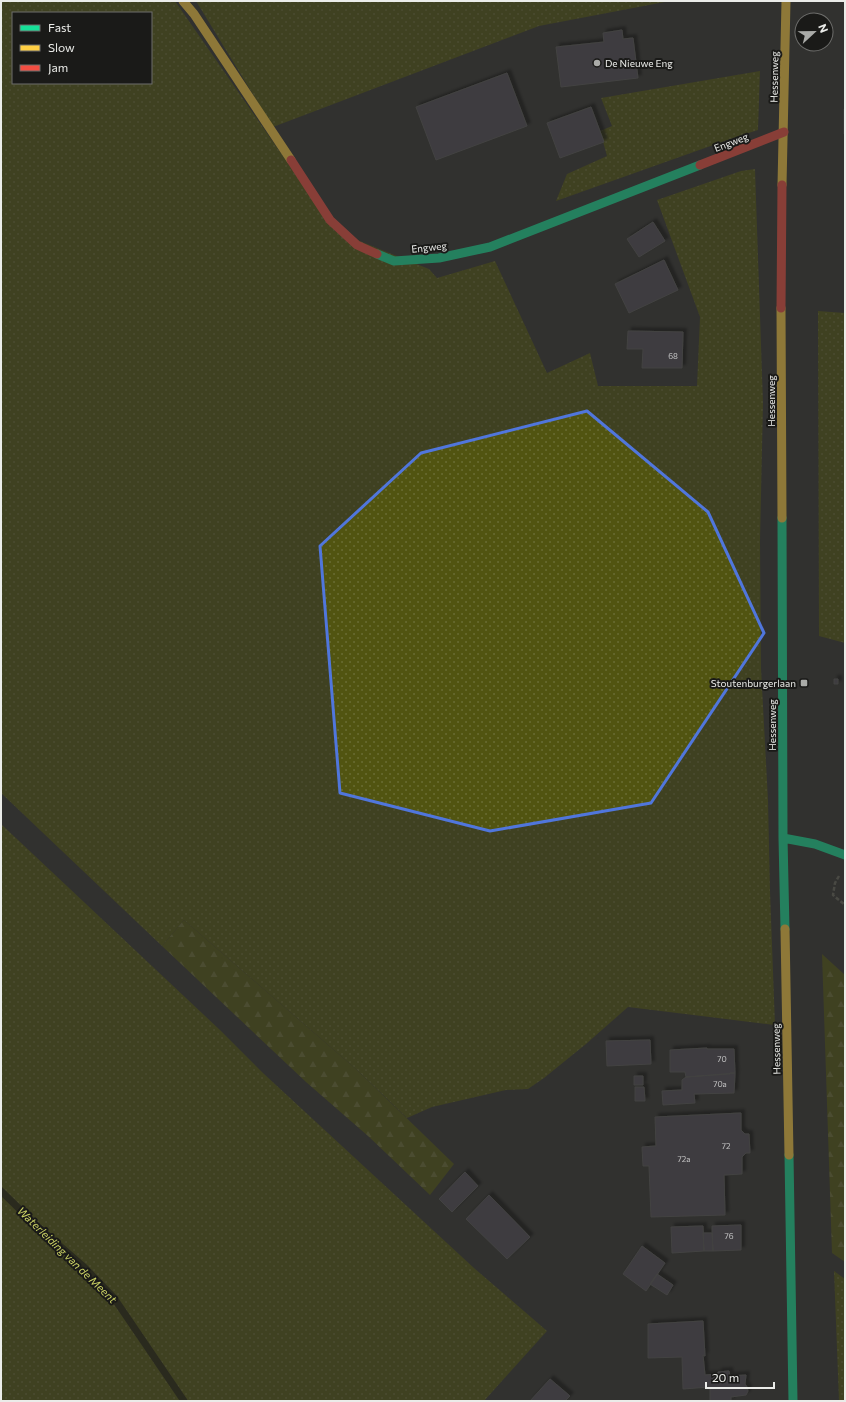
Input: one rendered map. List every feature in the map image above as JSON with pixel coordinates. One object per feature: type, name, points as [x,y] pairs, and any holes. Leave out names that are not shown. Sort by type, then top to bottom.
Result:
[{"type":"street","name":"Engweg","points":[[183,1],[194,14],[330,220],[357,245],[394,261],[439,258],[490,248],[784,132]]},
{"type":"street","name":"Hessenweg","points":[[786,1],[781,238],[783,838],[793,1401]]},
{"type":"street","points":[[783,838],[804,841],[832,849],[845,855]]},
{"type":"path","points":[[841,871],[835,883],[833,895],[845,905]]},
{"type":"highlighted area","points":[[587,411],[708,512],[764,633],[651,803],[490,831],[340,793],[320,546],[421,453]]},
{"type":"green space","points":[[1,1],[175,1],[335,231],[429,269],[437,278],[495,261],[547,373],[590,353],[598,386],[697,386],[700,317],[657,200],[741,171],[755,169],[763,403],[760,541],[761,668],[768,800],[775,1025],[628,1007],[586,1044],[528,1089],[506,1090],[432,1107],[407,1118],[357,1070],[184,920],[162,946],[1,793]]},
{"type":"green space","points":[[196,1],[670,1],[539,26],[273,127]]},
{"type":"green space","points":[[760,71],[758,130],[556,201],[567,174],[607,156],[600,131],[612,126],[601,98]]},
{"type":"green space","points":[[818,311],[845,313],[845,643],[819,636]]},
{"type":"green space","points":[[1,824],[220,1030],[263,1073],[474,1268],[547,1331],[484,1401],[1,1401]]},
{"type":"green space","points":[[184,920],[357,1070],[454,1164],[430,1195],[368,1136],[306,1082],[162,946]]},
{"type":"green space","points":[[822,954],[845,975],[845,1262],[832,1253]]},
{"type":"green space","points":[[834,1271],[845,1279],[845,1401],[839,1401]]},
{"type":"building","name":"De Nieuwe Eng","points":[[622,30],[623,39],[633,38],[638,78],[561,87],[556,47],[604,42],[603,33]]},
{"type":"building","points":[[507,73],[527,126],[436,160],[416,107]]},
{"type":"building","points":[[591,107],[604,142],[560,158],[547,123]]},
{"type":"building","points":[[845,109],[845,134],[844,134]]},
{"type":"building","points":[[653,222],[665,241],[639,257],[627,239]]},
{"type":"building","points":[[664,260],[678,290],[629,313],[615,284]]},
{"type":"building","points":[[628,331],[683,332],[682,368],[642,368],[643,349],[627,349]]},
{"type":"building","points":[[834,679],[838,679],[838,684],[834,684]]},
{"type":"building","points":[[650,1040],[651,1064],[607,1066],[606,1041]]},
{"type":"building","points":[[707,1048],[734,1049],[735,1073],[686,1077],[685,1072],[670,1072],[670,1050]]},
{"type":"building","points":[[735,1073],[734,1093],[694,1094],[695,1103],[663,1105],[662,1091],[682,1090],[682,1080],[686,1077]]},
{"type":"building","points":[[634,1076],[643,1076],[643,1085],[634,1085]]},
{"type":"building","points":[[635,1087],[644,1087],[645,1101],[635,1101]]},
{"type":"building","points":[[741,1113],[741,1130],[745,1134],[749,1134],[750,1153],[746,1153],[742,1157],[742,1174],[724,1175],[725,1215],[651,1217],[649,1166],[643,1166],[642,1147],[656,1146],[655,1117]]},
{"type":"building","points":[[465,1172],[478,1186],[452,1212],[439,1199]]},
{"type":"building","points":[[489,1195],[530,1237],[507,1259],[466,1219]]},
{"type":"building","points":[[741,1225],[741,1250],[713,1251],[712,1226]]},
{"type":"building","points":[[703,1226],[704,1251],[672,1253],[671,1227]]},
{"type":"building","points":[[703,1233],[712,1233],[713,1251],[704,1251]]},
{"type":"building","points":[[642,1246],[665,1263],[646,1291],[623,1274]]},
{"type":"building","points":[[657,1274],[673,1285],[667,1295],[650,1284]]},
{"type":"building","points":[[703,1321],[705,1356],[703,1355],[705,1375],[729,1371],[730,1376],[746,1375],[745,1384],[748,1391],[746,1395],[731,1397],[731,1401],[710,1401],[710,1387],[683,1389],[682,1357],[648,1358],[648,1324]]},
{"type":"building","points":[[550,1379],[570,1396],[565,1401],[530,1401]]},
{"type":"waterway","name":"Waterleiding van de Meent","points":[[1,1191],[38,1227],[85,1268],[114,1298],[184,1401]]},
{"type":"traffic: fast","points":[[377,254],[394,261],[439,258],[490,247],[700,165]]},
{"type":"traffic: fast","points":[[782,518],[783,838],[785,929]]},
{"type":"traffic: fast","points":[[783,838],[815,844],[845,855]]},
{"type":"traffic: fast","points":[[789,1155],[793,1401]]},
{"type":"traffic: slow","points":[[183,1],[194,14],[291,160]]},
{"type":"traffic: slow","points":[[782,185],[786,1]]},
{"type":"traffic: slow","points":[[781,308],[782,518]]},
{"type":"traffic: slow","points":[[785,929],[789,1155]]},
{"type":"traffic: jam","points":[[700,165],[784,132]]},
{"type":"traffic: jam","points":[[291,160],[330,220],[357,245],[377,254]]},
{"type":"traffic: jam","points":[[781,308],[782,185]]},
{"type":"place","name":"De Nieuwe Eng","points":[[597,63]]},
{"type":"place","name":"Stoutenburgerlaan","points":[[804,683]]}]
